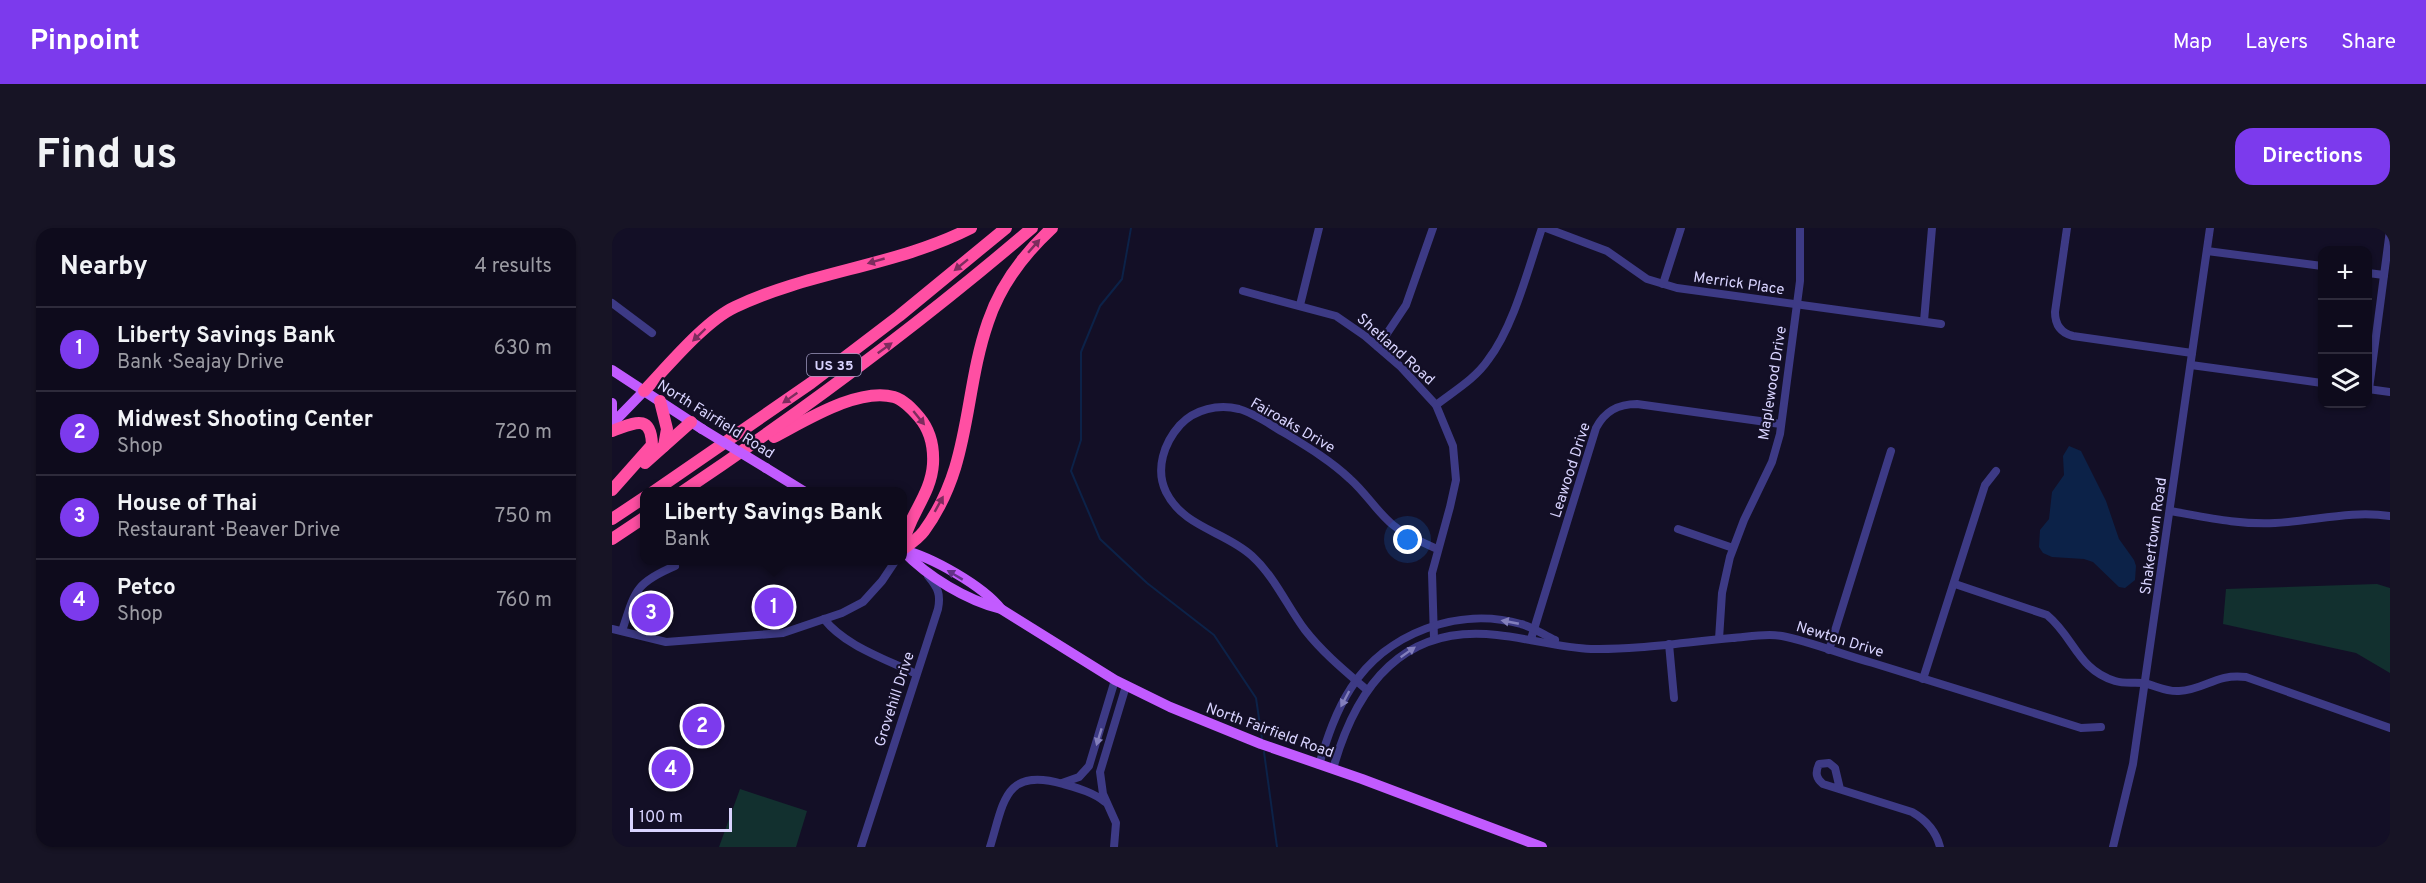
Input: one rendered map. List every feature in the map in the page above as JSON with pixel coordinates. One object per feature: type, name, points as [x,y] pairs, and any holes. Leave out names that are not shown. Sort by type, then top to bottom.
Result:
[{"type":"highway","points":[[644,391],[704,330],[733,308],[798,284],[944,242],[971,228]]},
{"type":"highway","name":"US 35","points":[[660,487],[811,383],[899,316],[1006,228]]},
{"type":"highway","name":"US 35","points":[[690,487],[896,341],[1032,228]]},
{"type":"highway","points":[[907,546],[923,533],[948,488],[962,451],[978,361],[993,309],[1011,275],[1034,245],[1052,228]]},
{"type":"highway","points":[[718,468],[814,416],[834,408],[876,395],[896,397],[911,407],[927,426],[932,441],[933,464],[927,492],[907,527]]},
{"type":"highway","points":[[660,401],[667,429],[664,446]]},
{"type":"highway","points":[[612,431],[630,422],[638,422],[647,426],[651,434],[651,445],[612,490]]},
{"type":"highway","points":[[612,490],[664,446],[697,425]]},
{"type":"highway","points":[[612,519],[640,500]]},
{"type":"highway","points":[[612,538],[640,520]]},
{"type":"main road","name":"North Fairfield Road","points":[[612,370],[797,487]]},
{"type":"main road","points":[[612,424],[644,391]]},
{"type":"main road","points":[[612,403],[612,413]]},
{"type":"main road","name":"North Fairfield Road","points":[[907,550],[924,555],[991,597],[1001,609]]},
{"type":"main road","name":"North Fairfield Road","points":[[907,554],[918,566],[986,605],[1001,609],[1115,681],[1215,726],[1542,847]]},
{"type":"street","points":[[1300,305],[1319,228]]},
{"type":"street","points":[[1378,347],[1406,305],[1433,228]]},
{"type":"street","points":[[1436,405],[1476,374],[1497,348],[1508,326],[1544,228]]},
{"type":"street","name":"Merrick Place","points":[[1544,228],[1607,251],[1641,275],[1662,284],[1941,324]]},
{"type":"street","points":[[1662,284],[1681,228]]},
{"type":"street","name":"Maplewood Drive","points":[[1719,639],[1722,592],[1733,548],[1772,462],[1781,424],[1798,305],[1800,228]]},
{"type":"street","points":[[1924,321],[1932,228]]},
{"type":"street","points":[[2067,228],[2055,312],[2056,321],[2061,329],[2073,336],[2192,353]]},
{"type":"street","name":"Shakertown Road","points":[[2113,847],[2133,764],[2210,228]]},
{"type":"street","points":[[2372,360],[2390,230]]},
{"type":"street","points":[[2207,251],[2318,265]]},
{"type":"street","points":[[2372,274],[2384,275]]},
{"type":"street","name":"Shetland Road","points":[[1244,291],[1336,316],[1378,347],[1413,379],[1436,405],[1453,446],[1455,472],[1454,494],[1432,573],[1434,639]]},
{"type":"street","points":[[612,303],[652,333]]},
{"type":"street","points":[[2191,364],[2318,382]]},
{"type":"street","points":[[2372,390],[2390,392]]},
{"type":"street","name":"Leawood Drive","points":[[1531,639],[1596,428],[1608,412],[1620,406],[1637,404],[1781,424]]},
{"type":"street","name":"Fairoaks Drive","points":[[1367,690],[1315,644],[1277,586],[1252,556],[1234,543],[1190,520],[1178,509],[1167,493],[1162,474],[1163,455],[1169,440],[1184,422],[1203,411],[1224,407],[1248,412],[1327,459],[1358,487],[1394,526],[1437,549]]},
{"type":"street","points":[[1829,650],[1891,451]]},
{"type":"street","points":[[1923,679],[1985,485],[1996,471]]},
{"type":"street","points":[[2170,511],[2240,522],[2273,523],[2350,514],[2390,516]]},
{"type":"street","points":[[1678,529],[1733,548]]},
{"type":"street","points":[[612,629],[654,640],[678,642],[783,633],[847,611],[863,602],[893,565]]},
{"type":"street","points":[[622,631],[632,599],[639,586],[652,576],[675,566]]},
{"type":"street","name":"Grovehill Drive","points":[[861,847],[938,609],[940,596],[937,587],[918,566]]},
{"type":"street","points":[[1955,584],[2047,615],[2058,625],[2082,662],[2097,674],[2115,681],[2131,684],[2144,683],[2161,690],[2178,692],[2221,677],[2246,677],[2390,729]]},
{"type":"street","name":"Newton Drive","points":[[1319,765],[1333,723],[1356,681],[1390,647],[1411,635],[1433,626],[1465,619],[1486,618],[1523,624],[1563,644]]},
{"type":"street","points":[[824,619],[832,629],[846,639],[916,674]]},
{"type":"street","name":"Newton Drive","points":[[1333,769],[1343,736],[1367,690],[1403,655],[1434,639],[1480,633],[1582,648],[1612,649],[1780,636],[2081,728],[2101,727]]},
{"type":"street","points":[[1669,644],[1674,698]]},
{"type":"street","points":[[1058,783],[1076,779],[1089,766],[1115,681]]},
{"type":"street","points":[[1114,847],[1116,823],[1100,785],[1100,772],[1126,686]]},
{"type":"street","points":[[990,847],[1004,802],[1012,789],[1028,779],[1058,783],[1093,794],[1107,805]]},
{"type":"street","points":[[1840,789],[1912,812],[1923,819],[1933,830],[1940,847]]},
{"type":"green space","points":[[2377,584],[2390,588],[2390,673],[2356,653],[2223,624],[2226,589]]},
{"type":"green space","points":[[740,789],[807,811],[796,847],[719,847]]},
{"type":"water","points":[[2069,446],[2081,451],[2106,501],[2119,539],[2134,560],[2135,580],[2125,588],[2119,587],[2093,562],[2084,559],[2052,557],[2043,553],[2039,547],[2040,530],[2049,519],[2052,492],[2064,475],[2063,456]]},
{"type":"waterway","points":[[1131,228],[1122,279],[1100,306],[1081,352],[1081,440],[1071,471],[1100,539],[1147,583],[1214,635],[1256,698],[1262,739]]},
{"type":"waterway","points":[[1264,752],[1277,847]]},
{"type":"place","name":"Liberty Savings Bank","points":[[774,607]]},
{"type":"place","name":"House of Thai","points":[[651,613]]},
{"type":"place","name":"Midwest Shooting Center","points":[[702,726]]},
{"type":"place","name":"Petco","points":[[671,769]]}]
